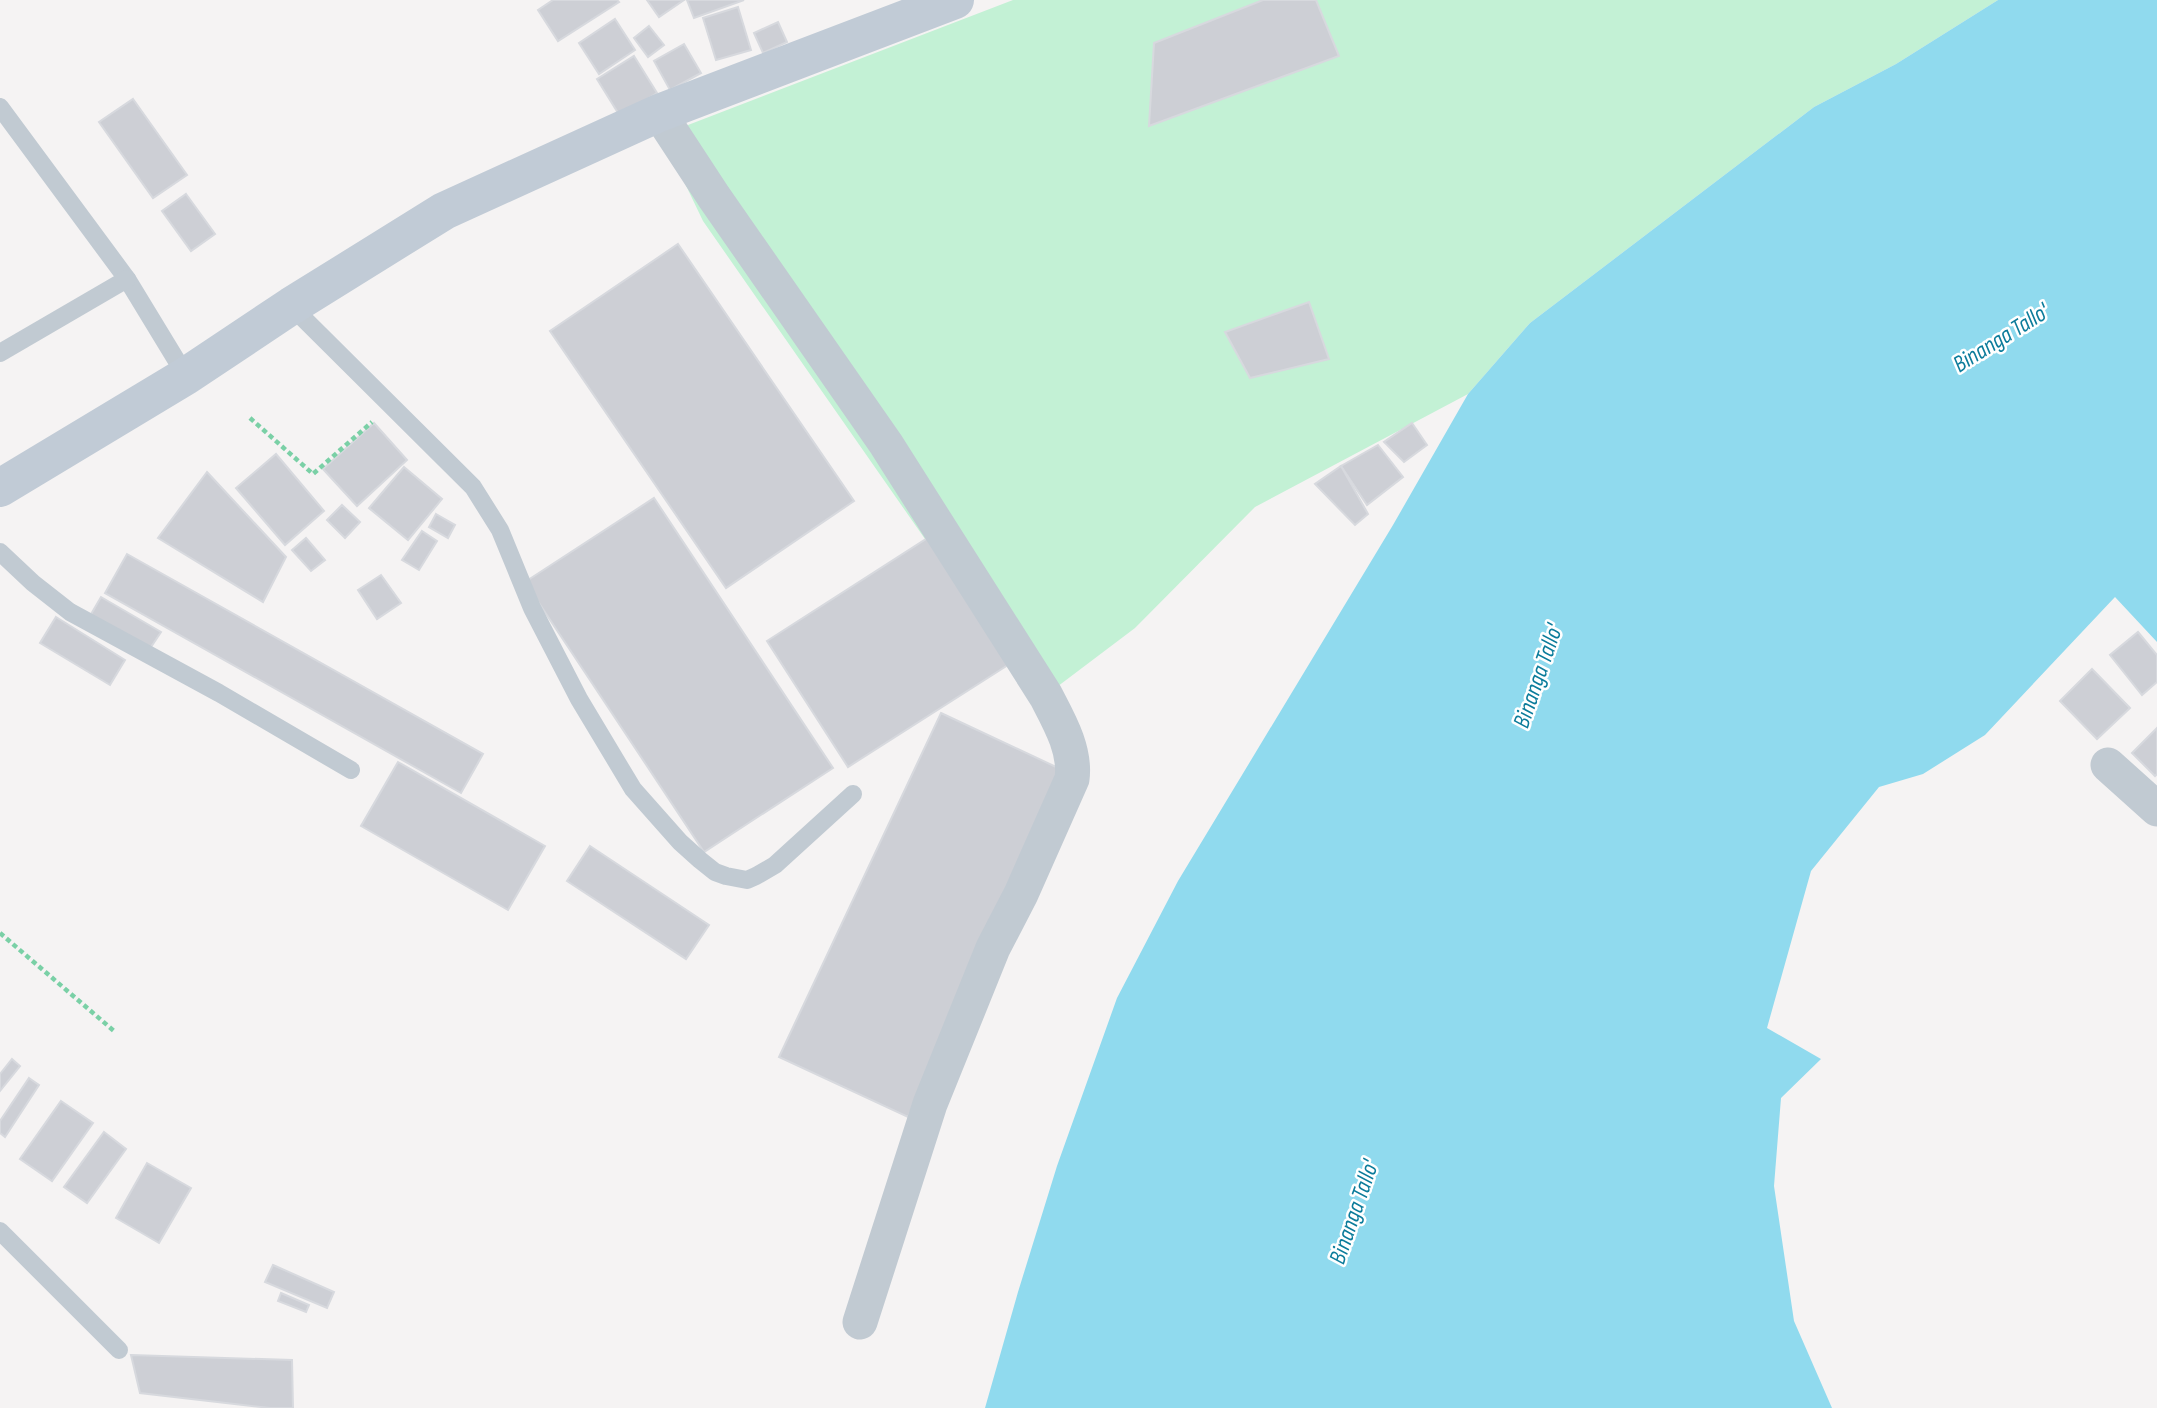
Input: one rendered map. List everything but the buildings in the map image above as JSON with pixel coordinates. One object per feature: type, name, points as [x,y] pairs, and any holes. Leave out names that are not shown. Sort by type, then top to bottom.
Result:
[{"type":"street","points":[[0,488],[186,376],[291,306],[444,211],[659,113],[932,4]]},
{"type":"street","points":[[659,113],[714,197],[886,444],[1046,696],[1061,726],[1071,756],[1072,779],[1021,894],[993,948],[930,1104],[860,1322]]},
{"type":"street","points":[[2108,765],[2157,809]]},
{"type":"lane","points":[[0,107],[127,279],[186,376]]},
{"type":"lane","points":[[0,353],[127,279]]},
{"type":"lane","points":[[291,306],[473,487],[500,530],[532,608],[579,699],[633,789],[680,842],[700,860],[726,877],[747,880],[775,865],[853,794]]},
{"type":"lane","points":[[0,552],[69,612],[351,769]]},
{"type":"lane","points":[[0,1231],[119,1350]]},
{"type":"path","points":[[250,418],[313,474],[391,405]]},
{"type":"path","points":[[0,933],[114,1031]]},
{"type":"green space","points":[[1013,0],[1998,0],[1896,64],[1814,107],[1530,323],[1468,394],[1255,507],[1135,628],[1033,705],[962,592],[703,221],[668,148],[688,125]]},
{"type":"water","name":"Binanga Tallo'","points":[[1998,0],[2157,0],[2157,642],[2115,597],[1985,735],[1923,774],[1879,787],[1811,871],[1767,1028],[1821,1059],[1781,1098],[1774,1186],[1794,1321],[1832,1408],[985,1408],[1057,1166],[1117,998],[1178,881],[1393,525],[1468,394],[1530,323],[1814,107],[1896,64]]}]
